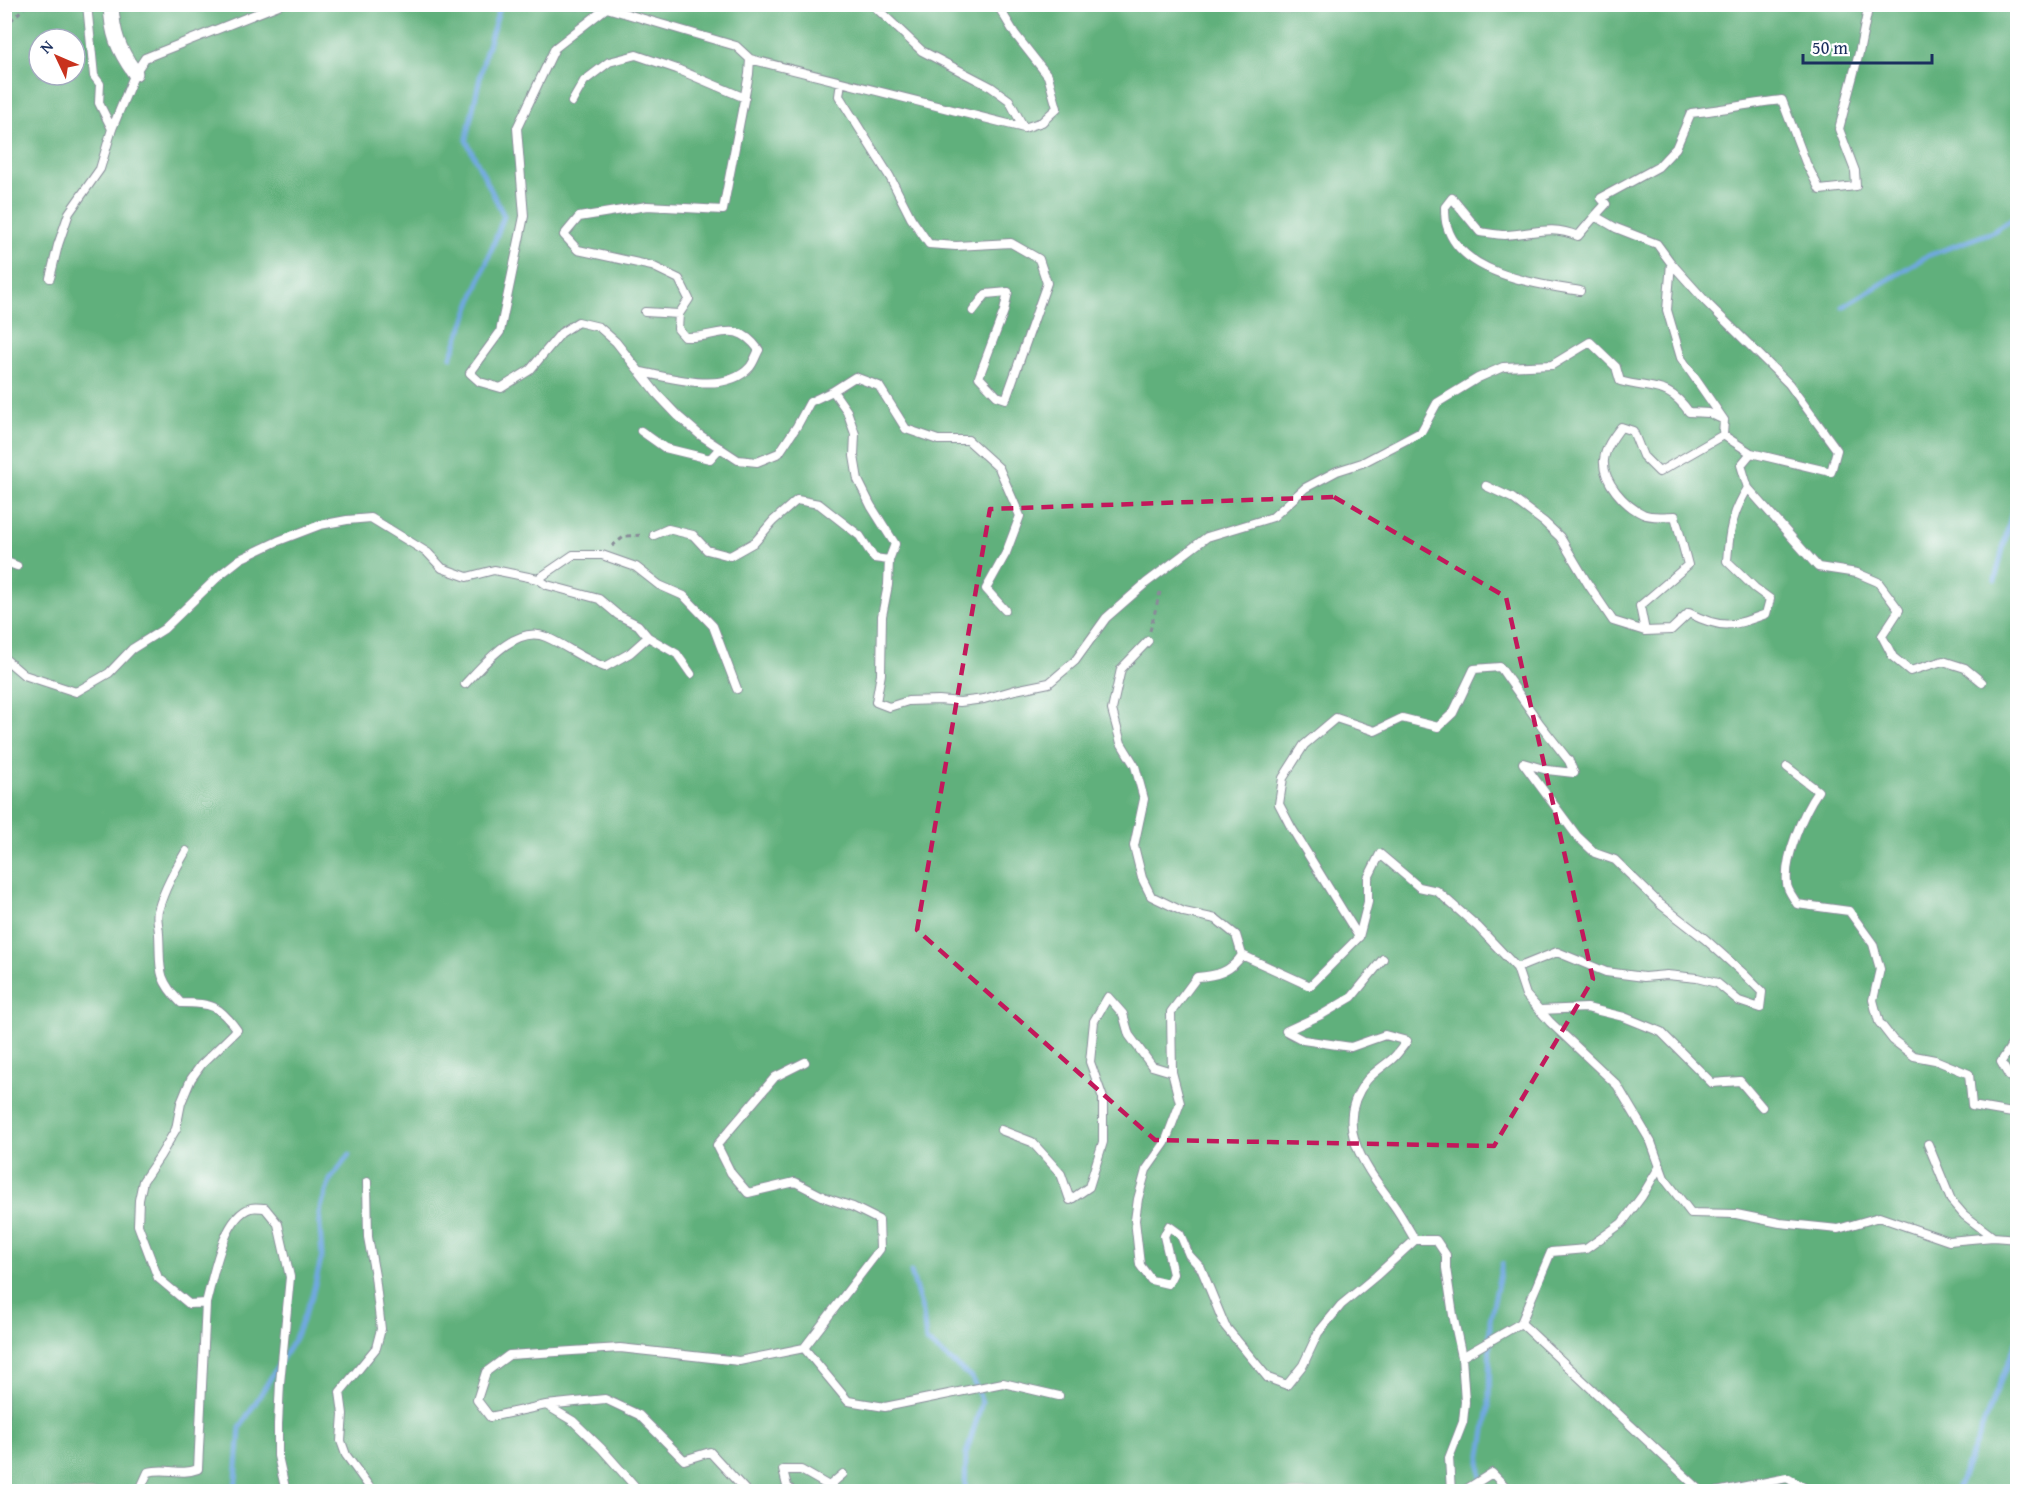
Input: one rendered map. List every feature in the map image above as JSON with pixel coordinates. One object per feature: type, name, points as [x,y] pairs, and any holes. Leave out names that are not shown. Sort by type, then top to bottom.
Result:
[{"type":"street","points":[[111,4],[112,26],[121,52],[135,73]]},
{"type":"lane","points":[[87,4],[94,76],[100,84],[99,103],[112,129]]},
{"type":"lane","points":[[50,278],[69,213],[100,169],[112,129],[135,73],[145,58],[281,4]]},
{"type":"lane","points":[[496,4],[501,8],[522,4]]},
{"type":"lane","points":[[593,4],[736,46],[750,59],[1024,128],[1042,122],[1057,108],[1048,75],[1015,34],[997,4]]},
{"type":"lane","points":[[872,4],[922,51],[991,87],[1009,100],[1024,128]]},
{"type":"lane","points":[[1580,291],[1507,278],[1478,262],[1459,248],[1447,226],[1445,207],[1452,198],[1480,232],[1505,235],[1563,230],[1578,236],[1606,204],[1601,198],[1658,167],[1676,148],[1691,113],[1720,110],[1741,104],[1782,100],[1806,163],[1820,190],[1856,186],[1855,171],[1839,129],[1869,4]]},
{"type":"lane","points":[[605,9],[555,48],[517,128],[524,216],[500,332],[470,372],[480,382],[501,388],[530,370],[561,333],[578,322],[599,327],[616,342],[657,394],[700,435],[738,460],[757,462],[779,453],[810,402],[855,377],[879,386],[906,429],[938,440],[968,440],[999,468],[1020,516],[1006,553],[986,589],[1005,610]]},
{"type":"lane","points":[[572,102],[584,81],[609,62],[636,55],[678,69],[745,98]]},
{"type":"lane","points":[[641,372],[697,383],[729,380],[750,367],[759,350],[749,336],[726,330],[701,338],[685,337],[678,328],[679,314],[689,299],[679,279],[652,266],[578,250],[564,235],[579,217],[647,206],[723,210],[745,98],[750,59]]},
{"type":"lane","points":[[841,82],[839,96],[890,177],[911,218],[929,244],[956,246],[1011,243],[1039,259],[1047,283],[1006,399],[997,396],[979,377],[1004,311],[1008,292],[986,294],[973,310]]},
{"type":"lane","points":[[1595,216],[1616,228],[1657,244],[1707,303],[1789,384],[1837,450],[1831,472],[1751,453],[1723,435]]},
{"type":"lane","points":[[1671,263],[1666,310],[1681,358],[1724,420],[1723,435]]},
{"type":"lane","points":[[645,312],[679,314]]},
{"type":"lane","points":[[833,391],[847,411],[855,434],[854,456],[858,480],[895,544],[889,560],[888,585],[882,616],[881,674],[876,702],[889,707],[908,701],[960,702],[984,699],[1049,683],[1075,661],[1106,618],[1146,583],[1207,537],[1273,517],[1305,488],[1337,471],[1362,463],[1421,432],[1437,403],[1478,378],[1503,367],[1552,365],[1590,342],[1616,367],[1620,381],[1637,386],[1665,389],[1681,400],[1689,412],[1709,413],[1724,420]]},
{"type":"lane","points":[[1645,631],[1640,606],[1688,565],[1676,516],[1644,515],[1624,501],[1609,482],[1604,460],[1611,440],[1621,427],[1633,431],[1643,456],[1659,472],[1723,435]]},
{"type":"lane","points":[[641,431],[665,448],[710,459],[720,448]]},
{"type":"lane","points":[[1751,453],[1741,465],[1748,488],[1818,567],[1857,573],[1878,582],[1899,610],[1882,636],[1893,657],[1910,671],[1943,661],[1965,668],[1982,682]]},
{"type":"lane","points":[[1486,486],[1512,498],[1545,522],[1560,537],[1587,584],[1613,621],[1645,631],[1671,630],[1689,613],[1708,623],[1735,625],[1766,614],[1770,599],[1727,561],[1736,507],[1748,488]]},
{"type":"lane","points":[[654,535],[668,529],[693,535],[707,550],[730,556],[755,542],[773,520],[797,500],[819,504],[860,536],[874,558],[889,560]]},
{"type":"lane","points":[[4,658],[24,675],[76,692],[109,673],[132,649],[164,629],[221,574],[240,559],[303,531],[347,520],[371,518],[428,553],[441,568],[467,578],[494,570],[538,579],[548,585],[599,599],[618,615],[638,625],[648,637],[677,654],[691,674]]},
{"type":"lane","points":[[538,579],[573,555],[602,555],[636,567],[659,585],[684,596],[713,626],[737,689]]},
{"type":"lane","points":[[4,561],[17,566]]},
{"type":"lane","points":[[465,684],[486,661],[525,634],[543,635],[585,660],[605,667],[630,653],[648,637]]},
{"type":"lane","points":[[1148,641],[1121,669],[1112,710],[1121,743],[1135,766],[1144,799],[1134,846],[1142,878],[1150,896],[1184,912],[1216,919],[1236,935],[1242,955],[1310,986],[1359,937],[1368,902],[1368,878],[1380,854],[1419,887],[1437,891],[1478,927],[1517,968],[1526,995],[1617,1084],[1651,1142],[1664,1178],[1691,1213],[1736,1214],[1780,1223],[1838,1229],[1879,1217],[1948,1241],[1993,1237],[2018,1239]]},
{"type":"lane","points":[[1359,937],[1279,804],[1283,778],[1304,746],[1336,718],[1376,731],[1402,718],[1438,727],[1453,713],[1474,669],[1500,667],[1569,761],[1574,773],[1523,764],[1577,836],[1595,853],[1615,860],[1660,904],[1705,939],[1744,974],[1762,992],[1760,1008],[1739,1001],[1717,983],[1667,975],[1644,977],[1606,972],[1557,952],[1517,968]]},
{"type":"lane","points":[[1787,767],[1818,791],[1806,809],[1790,856],[1786,885],[1797,904],[1849,911],[1873,944],[1880,969],[1873,1000],[1879,1022],[1893,1040],[1914,1056],[1935,1060],[1969,1074],[1972,1106],[2018,1114]]},
{"type":"lane","points":[[186,851],[169,882],[157,914],[162,976],[167,989],[181,1003],[214,1006],[237,1030],[201,1065],[191,1079],[181,1103],[176,1129],[143,1181],[139,1200],[138,1225],[158,1278],[189,1304],[206,1303]]},
{"type":"lane","points":[[1242,955],[1236,964],[1218,975],[1197,977],[1171,1012],[1172,1072],[1180,1102],[1165,1143],[1146,1170],[1138,1199],[1135,1220],[1140,1265],[1151,1280],[1168,1284],[1173,1274],[1164,1236],[1170,1226],[1180,1234],[1189,1256],[1202,1268],[1225,1326],[1268,1378],[1287,1385],[1303,1365],[1318,1333],[1341,1305],[1415,1240],[1436,1240],[1446,1256],[1453,1315],[1462,1357],[1464,1412],[1463,1422],[1449,1458],[1451,1491]]},
{"type":"lane","points":[[1383,959],[1352,997],[1323,1014],[1286,1031],[1303,1040],[1351,1047],[1385,1035],[1407,1041],[1394,1058],[1368,1079],[1355,1100],[1350,1119],[1354,1139],[1367,1170],[1395,1207],[1415,1240]]},
{"type":"lane","points":[[1001,1130],[1032,1142],[1061,1174],[1070,1200],[1089,1187],[1103,1142],[1103,1098],[1090,1062],[1094,1021],[1108,997],[1123,1014],[1129,1035],[1152,1065],[1172,1072]]},
{"type":"lane","points":[[1540,1010],[1587,1008],[1624,1017],[1661,1032],[1712,1083],[1740,1081],[1762,1107]]},
{"type":"lane","points":[[2018,1045],[2011,1046],[2001,1062],[2009,1076],[2018,1083]]},
{"type":"lane","points":[[747,1491],[710,1452],[684,1460],[639,1414],[605,1400],[546,1405],[490,1417],[477,1400],[486,1372],[509,1355],[620,1348],[739,1361],[804,1348],[880,1249],[879,1220],[853,1207],[826,1198],[795,1182],[748,1193],[731,1173],[717,1145],[775,1077],[805,1062]]},
{"type":"lane","points":[[1928,1144],[1951,1200],[1964,1215],[1993,1237]]},
{"type":"lane","points":[[1462,1357],[1521,1323],[1551,1252],[1586,1249],[1622,1223],[1660,1166]]},
{"type":"lane","points":[[367,1182],[368,1237],[381,1329],[376,1348],[340,1392],[343,1414],[341,1441],[346,1455],[373,1491]]},
{"type":"lane","points":[[139,1491],[148,1472],[170,1470],[185,1474],[198,1469],[206,1303],[219,1255],[233,1221],[251,1208],[265,1208],[278,1224],[290,1277],[280,1378],[278,1456],[285,1491]]},
{"type":"lane","points":[[1521,1323],[1702,1491]]},
{"type":"lane","points":[[804,1348],[848,1401],[885,1407],[1003,1383],[1059,1396]]},
{"type":"lane","points":[[546,1405],[573,1421],[640,1491]]},
{"type":"lane","points":[[793,1491],[787,1486],[783,1470],[801,1470],[829,1486],[843,1474]]},
{"type":"lane","points":[[1462,1491],[1492,1473],[1510,1491]]},
{"type":"lane","points":[[1716,1491],[1787,1478],[1812,1491]]},
{"type":"path","points":[[4,27],[28,4]]},
{"type":"path","points":[[602,555],[625,536],[654,535]]},
{"type":"path","points":[[1148,641],[1169,566]]},
{"type":"highlighted area","points":[[1334,497],[1506,597],[1593,979],[1494,1146],[1155,1140],[917,930],[990,509]]},
{"type":"green space","points":[[5,5],[2017,5],[2017,1491],[5,1491]]},
{"type":"waterway","points":[[451,357],[504,216],[466,140],[485,55],[501,4]]},
{"type":"waterway","points":[[1843,307],[1927,256],[1992,232],[2018,216]]},
{"type":"waterway","points":[[1995,580],[2018,489]]},
{"type":"waterway","points":[[235,1492],[240,1428],[295,1338],[312,1296],[322,1256],[319,1213],[330,1180],[349,1155]]},
{"type":"waterway","points":[[1482,1492],[1480,1460],[1489,1407],[1490,1320],[1502,1264]]},
{"type":"waterway","points":[[911,1272],[923,1313],[926,1341],[972,1378],[982,1402],[966,1454],[965,1492]]},
{"type":"waterway","points":[[1956,1492],[2018,1338]]}]
